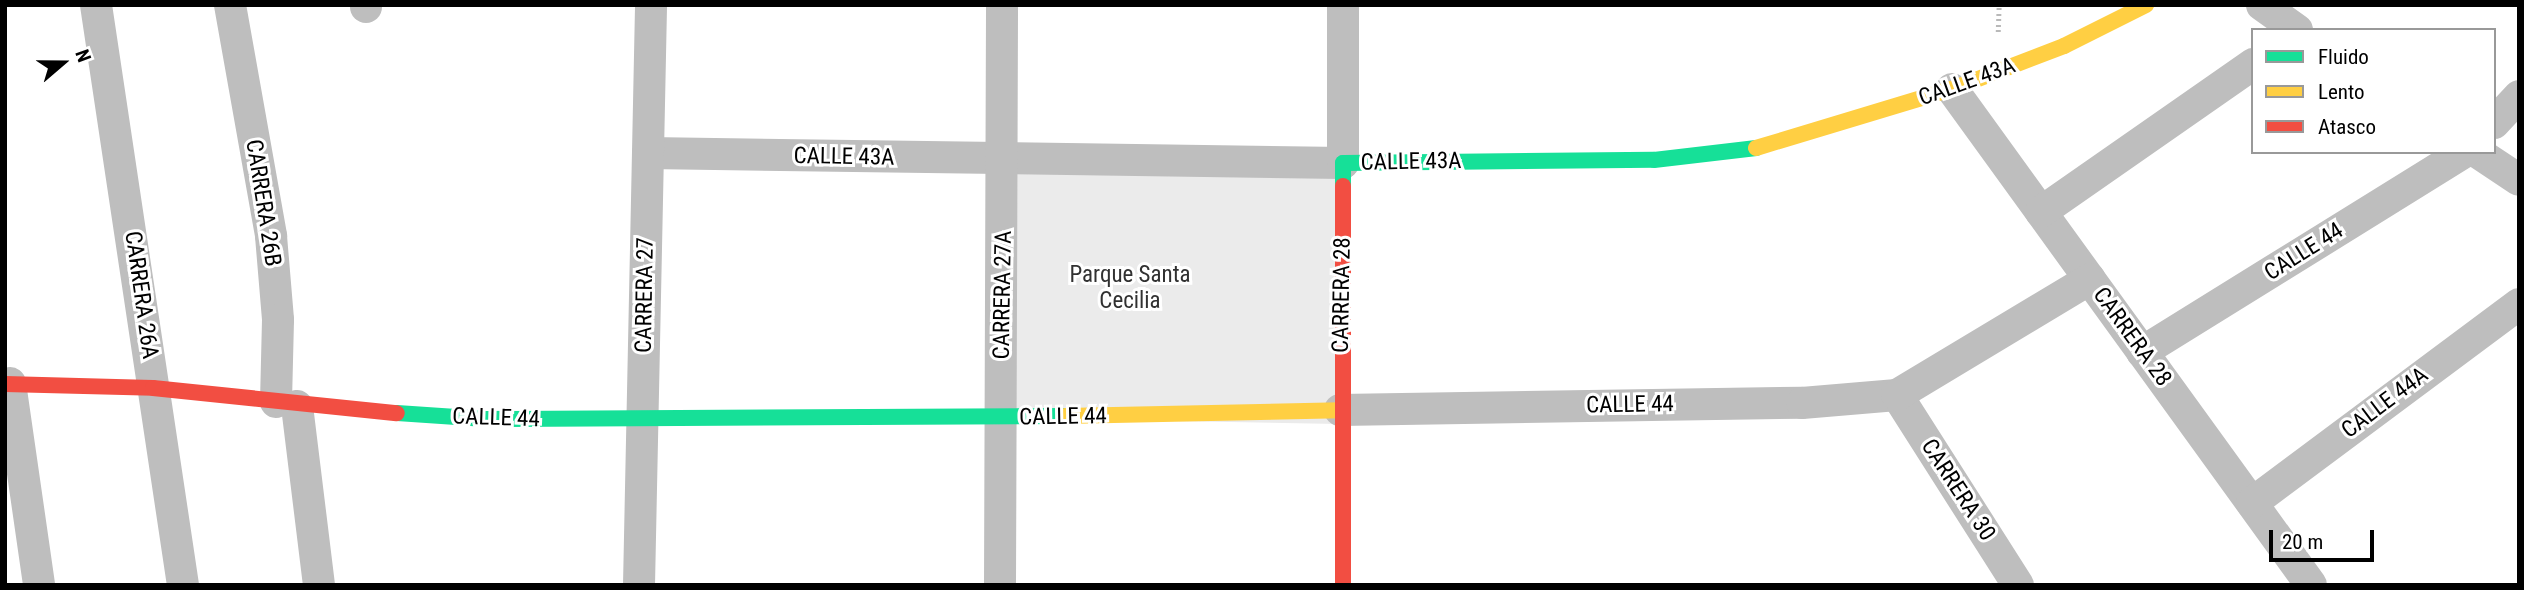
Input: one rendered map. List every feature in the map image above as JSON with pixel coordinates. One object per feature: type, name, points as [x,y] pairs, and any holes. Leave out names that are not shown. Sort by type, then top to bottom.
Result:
[{"type":"street","name":"CARRERA 26A","points":[[96,5],[183,585]]},
{"type":"street","name":"CARRERA 26B","points":[[230,5],[271,236],[286,404],[319,585]]},
{"type":"street","name":"CARRERA 27","points":[[639,585],[650,5]]},
{"type":"street","name":"CARRERA 27A","points":[[1000,585],[1004,159],[1002,5]]},
{"type":"street","name":"CARRERA 28","points":[[1343,5],[1340,410],[1343,585]]},
{"type":"street","name":"CALLE 43A","points":[[648,153],[1343,163],[1654,160],[1748,150],[1952,89],[2064,46],[2146,5]]},
{"type":"street","points":[[2262,5],[2294,28]]},
{"type":"street","points":[[2041,212],[2251,65]]},
{"type":"street","name":"CARRERA 28","points":[[1952,89],[2311,585]]},
{"type":"street","points":[[2496,121],[2519,96]]},
{"type":"street","name":"CALLE 44","points":[[2142,352],[2463,154]]},
{"type":"street","points":[[2480,154],[2519,180]]},
{"type":"street","name":"CALLE 44","points":[[8,376],[153,388],[286,404],[486,419],[643,422],[1001,418],[1802,402],[1897,395],[2090,279]]},
{"type":"street","name":"CALLE 44A","points":[[2252,503],[2519,304]]},
{"type":"street","points":[[8,376],[39,585]]},
{"type":"street","name":"CARRERA 30","points":[[1897,395],[2018,585]]},
{"type":"green space","name":"Parque Santa Cecilia","points":[[1004,159],[1343,165],[1338,424],[999,418]]},
{"type":"traffic: fast","points":[[1343,186],[1343,163],[1654,160],[1756,148]]},
{"type":"traffic: fast","points":[[397,413],[486,419],[1065,416]]},
{"type":"traffic: slow","points":[[1756,148],[1952,89],[2064,46],[2146,5]]},
{"type":"traffic: slow","points":[[1065,416],[1340,410]]},
{"type":"traffic: jam","points":[[1343,186],[1343,585]]},
{"type":"traffic: jam","points":[[5,384],[153,388],[397,413]]}]
